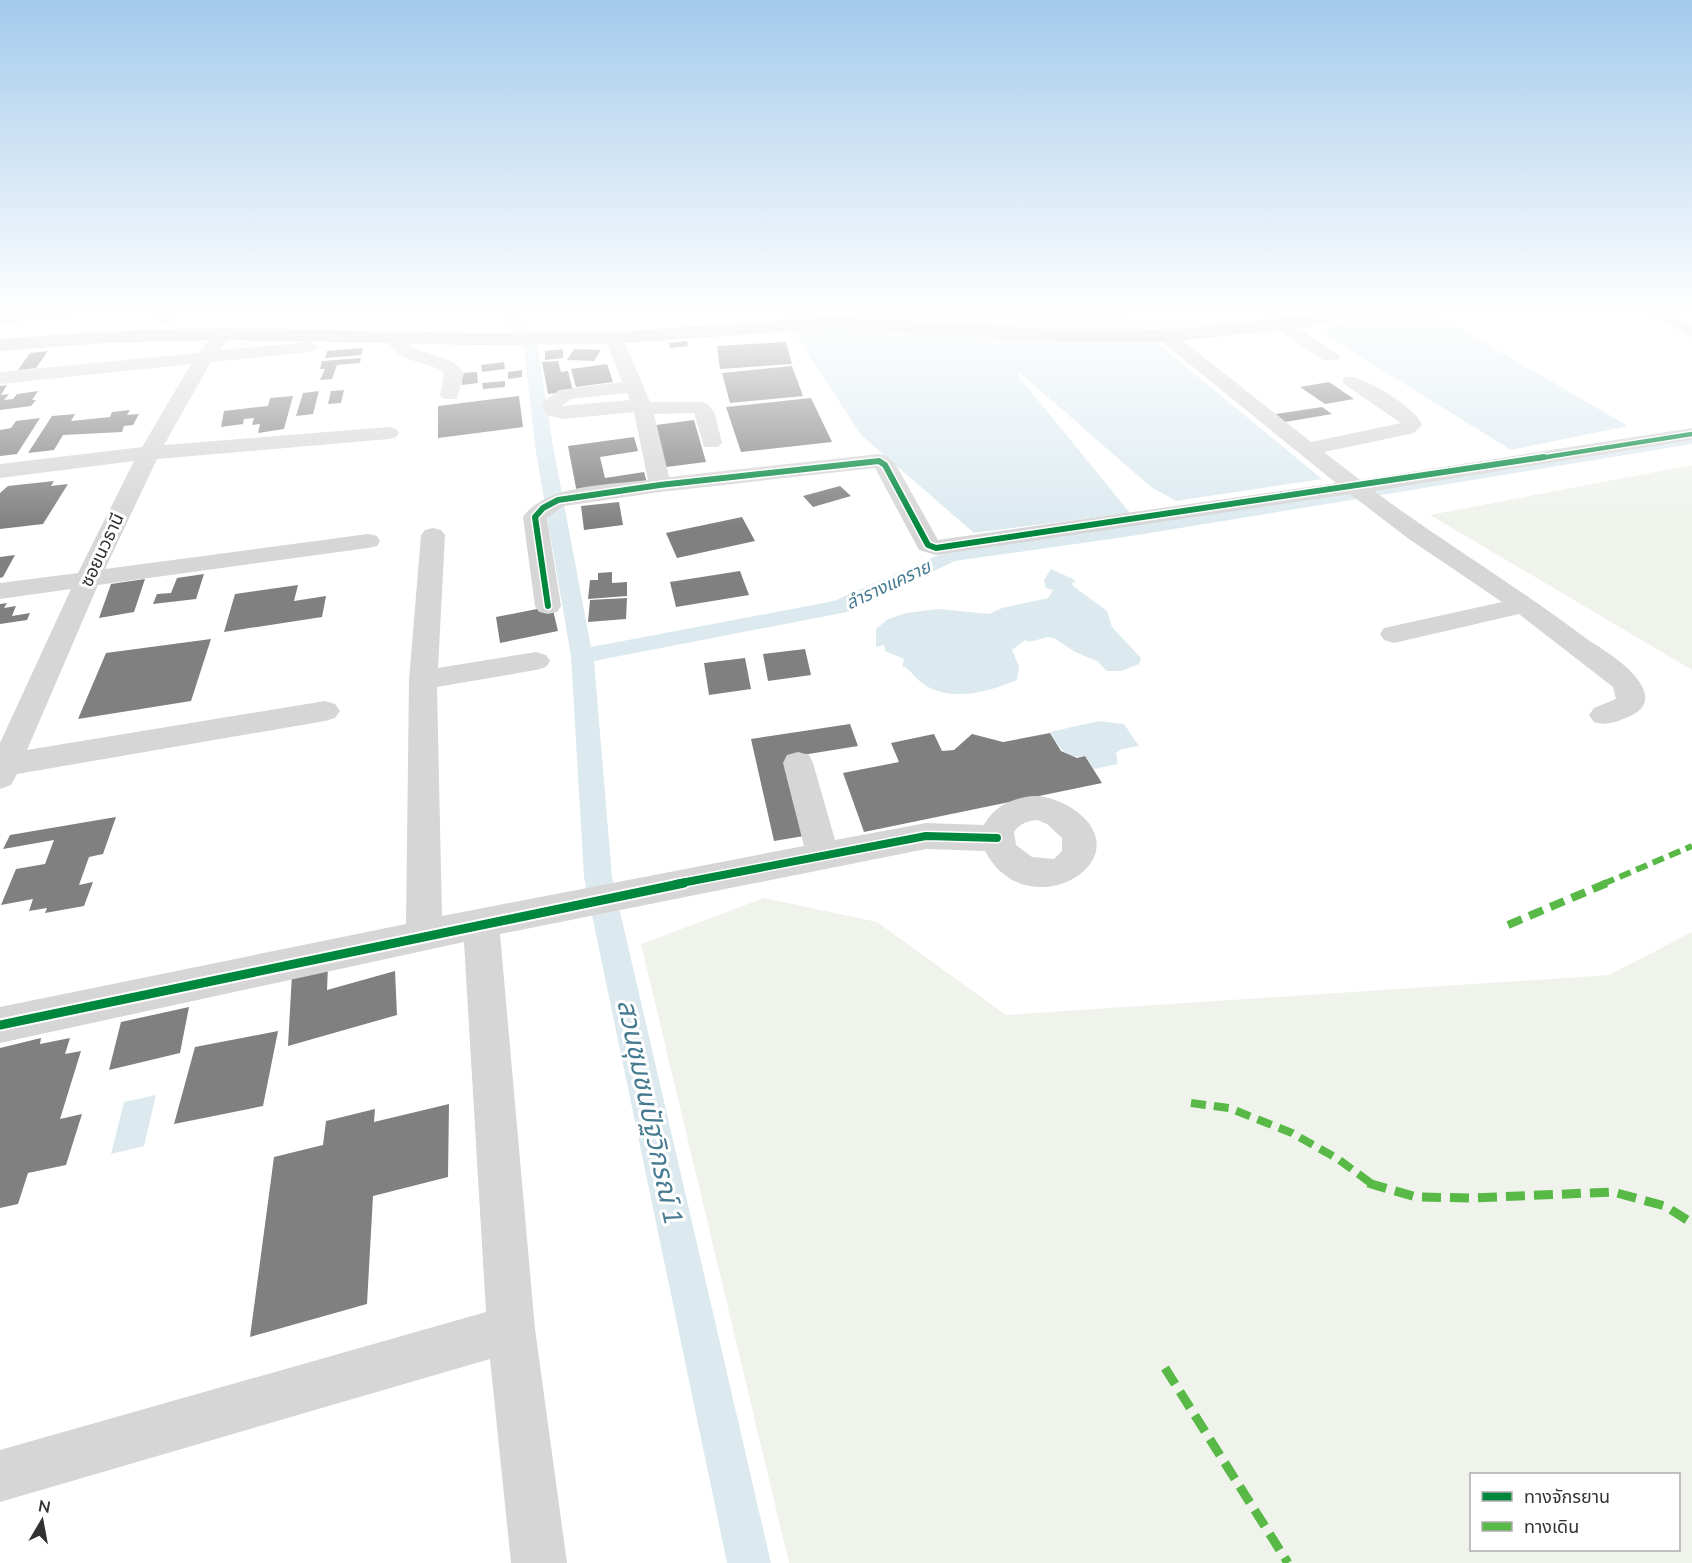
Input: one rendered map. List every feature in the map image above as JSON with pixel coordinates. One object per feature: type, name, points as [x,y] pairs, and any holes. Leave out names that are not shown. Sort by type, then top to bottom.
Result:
[{"type":"street","name":"ซอยนวธานี","points":[[2,769],[148,453],[190,382]]},
{"type":"street","points":[[450,395],[452,382]]},
{"type":"street","points":[[632,382],[640,400],[660,485]]},
{"type":"street","points":[[1220,382],[1361,492],[1524,605],[1624,681],[1631,693],[1630,705],[1604,716]]},
{"type":"street","points":[[1307,449],[1407,429],[1412,425],[1410,418],[1353,382]]},
{"type":"street","points":[[640,400],[701,408],[705,414],[711,443]]},
{"type":"street","points":[[0,471],[148,453],[389,433]]},
{"type":"street","points":[[548,606],[535,517],[543,508],[554,502],[660,485],[879,461],[885,465],[928,545],[936,548],[1361,492],[1692,434]]},
{"type":"street","points":[[424,935],[423,680],[433,535]]},
{"type":"street","points":[[0,591],[368,541]]},
{"type":"street","points":[[1394,634],[1524,605]]},
{"type":"street","points":[[423,680],[537,661]]},
{"type":"street","points":[[2,769],[325,711]]},
{"type":"street","points":[[798,763],[823,856]]},
{"type":"street","points":[[0,1025],[599,899],[926,836],[997,837]]},
{"type":"street","points":[[481,924],[511,1329],[539,1563]]},
{"type":"street","points":[[0,1476],[511,1329]]},
{"type":"shaded area","points":[[826,382],[1023,382],[1130,513],[974,533],[861,435]]},
{"type":"shaded area","points":[[1030,382],[1204,382],[1322,479],[1176,501],[1151,487]]},
{"type":"shaded area","points":[[1401,382],[1552,382],[1628,426],[1511,450]]},
{"type":"shaded area","points":[[1692,465],[1692,670],[1430,515]]},
{"type":"shaded area","points":[[1051,569],[1073,579],[1076,582],[1072,583],[1073,586],[1107,611],[1112,627],[1141,658],[1139,664],[1121,671],[1107,671],[1097,661],[1075,652],[1054,638],[1048,637],[1029,642],[1025,640],[1012,650],[1019,666],[1017,680],[985,691],[952,694],[926,686],[905,667],[902,667],[904,659],[885,651],[884,645],[876,647],[876,629],[888,619],[906,613],[939,609],[989,614],[1002,608],[1048,598],[1053,590],[1046,588],[1044,580]]},
{"type":"shaded area","points":[[1099,721],[1124,724],[1139,746],[1122,749],[1116,753],[1118,764],[1094,769],[1085,756],[1073,756],[1064,751],[1050,732]]},
{"type":"shaded area","points":[[764,898],[877,922],[1006,1015],[1609,975],[1692,932],[1692,1563],[789,1563],[641,944]]},
{"type":"shaded area","points":[[156,1095],[144,1146],[111,1154],[124,1102]]},
{"type":"building","points":[[462,382],[478,382],[478,383],[462,385]]},
{"type":"building","points":[[505,382],[505,387],[483,389],[482,383]]},
{"type":"building","points":[[546,382],[571,382],[573,391],[548,394]]},
{"type":"building","points":[[575,382],[613,382],[576,387]]},
{"type":"building","points":[[724,382],[798,382],[803,396],[730,403]]},
{"type":"building","points":[[1329,382],[1354,399],[1325,404],[1300,387]]},
{"type":"building","points":[[7,385],[1,395],[9,394],[4,400],[13,399],[17,394],[38,391],[32,400],[36,400],[31,406],[0,410],[0,386]]},
{"type":"building","points":[[344,390],[341,403],[328,404],[331,391]]},
{"type":"building","points":[[319,391],[313,414],[296,416],[303,393]]},
{"type":"building","points":[[293,396],[284,429],[258,433],[260,424],[252,425],[254,418],[244,419],[243,424],[221,427],[224,411],[268,406],[270,398]]},
{"type":"building","points":[[519,396],[523,427],[438,438],[438,406]]},
{"type":"building","points":[[811,398],[832,442],[741,452],[726,407]]},
{"type":"building","points":[[1322,407],[1332,414],[1285,422],[1276,414]]},
{"type":"building","points":[[130,410],[127,415],[139,414],[133,425],[124,426],[122,432],[63,435],[54,450],[28,453],[52,416],[75,414],[71,421],[110,417],[112,412]]},
{"type":"building","points":[[40,418],[17,454],[0,456],[0,430],[11,428],[16,421]]},
{"type":"building","points":[[694,420],[706,462],[666,467],[656,425]]},
{"type":"building","points":[[634,437],[638,451],[600,457],[605,478],[644,472],[647,483],[577,493],[568,446]]},
{"type":"building","points":[[54,481],[51,486],[68,484],[43,524],[0,529],[0,493],[8,486]]},
{"type":"building","points":[[840,486],[851,496],[813,507],[803,496]]},
{"type":"building","points":[[619,502],[623,525],[584,530],[581,506]]},
{"type":"building","points":[[742,517],[755,541],[677,558],[666,533]]},
{"type":"building","points":[[15,555],[3,577],[0,578],[0,557]]},
{"type":"building","points":[[740,571],[749,595],[676,607],[670,582]]},
{"type":"building","points":[[612,572],[612,583],[627,582],[627,596],[588,599],[590,580],[598,580],[598,573]]},
{"type":"building","points":[[204,574],[196,599],[153,604],[157,594],[171,593],[177,578]]},
{"type":"building","points":[[145,579],[134,612],[99,618],[111,584]]},
{"type":"building","points":[[298,585],[294,601],[326,596],[322,617],[224,632],[235,594]]},
{"type":"building","points":[[627,598],[626,619],[588,622],[590,600]]},
{"type":"building","points":[[7,603],[4,608],[16,606],[12,616],[30,613],[27,620],[0,624],[0,604]]},
{"type":"building","points":[[552,606],[558,631],[500,643],[496,617]]},
{"type":"building","points":[[211,639],[191,701],[78,719],[106,653]]},
{"type":"building","points":[[805,649],[811,675],[768,681],[763,654]]},
{"type":"building","points":[[745,658],[751,689],[709,695],[704,663]]},
{"type":"building","points":[[850,724],[858,746],[790,757],[810,835],[774,841],[751,739]]},
{"type":"building","points":[[1050,733],[1061,751],[1077,758],[1085,756],[1102,783],[864,832],[843,773],[899,762],[891,743],[934,734],[942,751],[954,750],[972,734],[1003,742]]},
{"type":"building","points":[[116,817],[103,854],[89,857],[79,885],[93,882],[84,906],[45,913],[47,908],[29,911],[33,899],[1,905],[16,869],[45,864],[54,840],[3,849],[10,835]]},
{"type":"building","points":[[328,965],[327,990],[395,971],[397,1015],[288,1046],[292,974]]},
{"type":"building","points":[[189,1007],[180,1053],[109,1070],[121,1022]]},
{"type":"building","points":[[278,1031],[263,1106],[174,1124],[195,1047]]},
{"type":"building","points":[[41,1038],[40,1044],[70,1038],[65,1054],[81,1051],[60,1119],[82,1114],[66,1165],[28,1173],[18,1204],[0,1208],[0,1048]]},
{"type":"building","points":[[449,1104],[448,1177],[373,1196],[367,1304],[250,1337],[274,1157],[323,1145],[326,1121],[375,1109],[374,1122]]},
{"type":"waterway","points":[[535,382],[544,446],[582,656]]},
{"type":"waterway","name":"ลำรางแคราย","points":[[582,656],[840,607],[950,556],[1125,531],[1692,439]]},
{"type":"waterway","name":"สวนชุมชนปัฐวิกรณ์ 1","points":[[582,656],[598,877],[749,1563]]},
{"type":"marked path","points":[[1508,925],[1692,846]]},
{"type":"marked path","points":[[1191,1103],[1229,1108],[1292,1133],[1338,1159],[1368,1183],[1416,1197],[1471,1198],[1613,1192],[1665,1206],[1692,1223]]},
{"type":"marked path","points":[[1165,1368],[1288,1563]]},
{"type":"cycle path","points":[[548,606],[535,517],[543,508],[558,500],[660,485],[879,461],[885,465],[928,545],[936,548],[1355,487],[1692,434]]},
{"type":"cycle path","points":[[0,1025],[563,906],[926,836],[997,838]]}]
